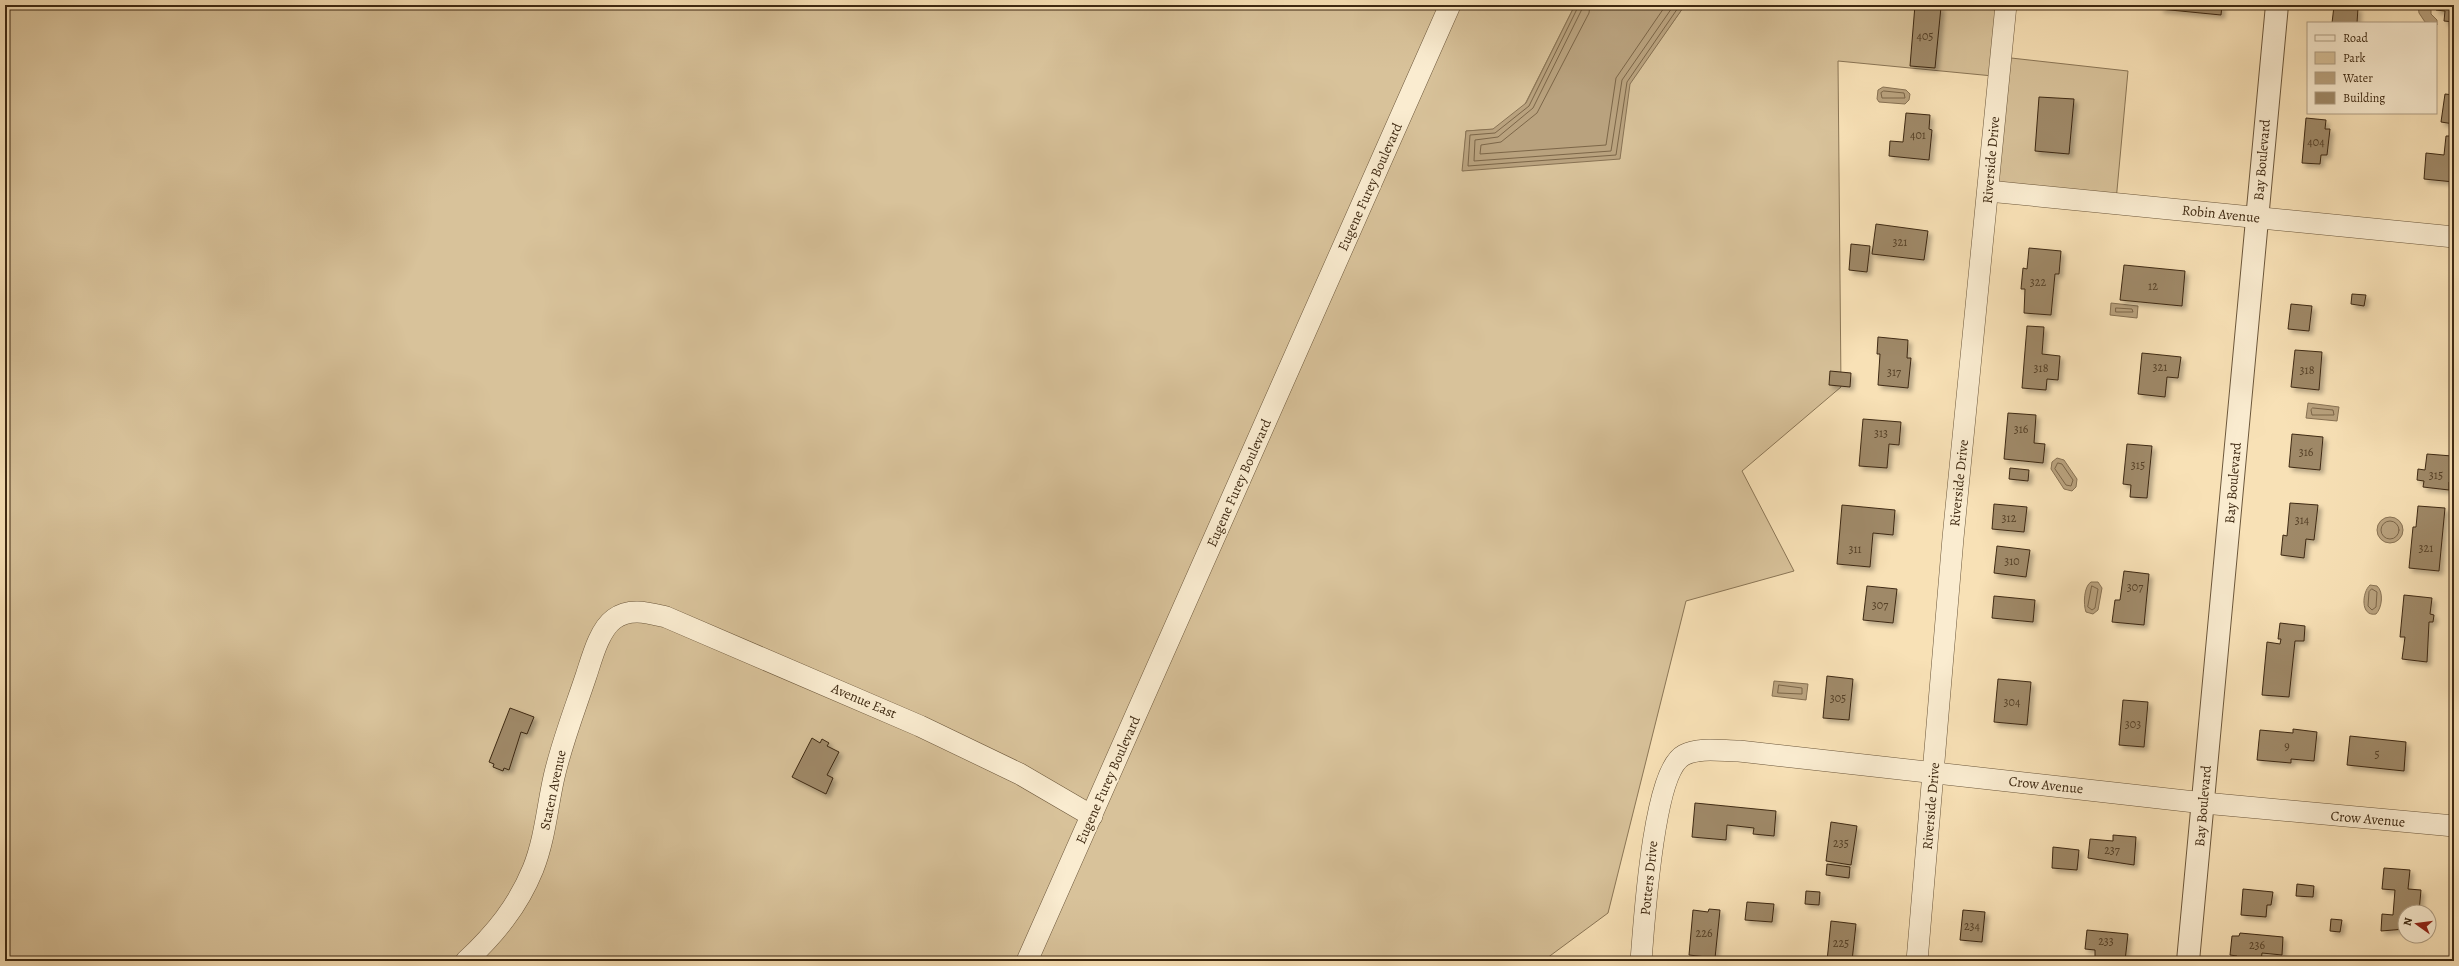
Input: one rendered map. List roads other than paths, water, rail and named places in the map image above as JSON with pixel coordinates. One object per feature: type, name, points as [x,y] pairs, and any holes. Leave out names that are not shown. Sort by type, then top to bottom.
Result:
[{"type":"street","name":"Eugene Furey Boulevard","points":[[1027,961],[1450,5]]},
{"type":"street","name":"Riverside Drive","points":[[1917,961],[1954,538],[2006,5]]},
{"type":"street","name":"Bay Boulevard","points":[[2188,961],[2204,803],[2277,5]]},
{"type":"street","name":"Robin Avenue","points":[[1988,191],[2454,237]]},
{"type":"street","name":"Avenue East","points":[[626,613],[639,611],[666,617],[893,714],[1020,774],[1092,816]]},
{"type":"street","name":"Staten Avenue","points":[[466,961],[486,942],[507,918],[522,894],[543,837],[562,747],[593,654],[614,619],[626,613]]},
{"type":"street","name":"Crow Avenue","points":[[1663,795],[1676,763],[1683,755],[1696,751],[1739,750],[2204,803],[2454,826]]},
{"type":"street","name":"Potters Drive","points":[[1640,961],[1653,838],[1663,795]]},
{"type":"water","points":[[1575,5],[1685,5],[1630,84],[1620,159],[1462,171],[1466,131],[1493,129],[1526,103]]},
{"type":"water","points":[[2418,5],[2431,5],[2431,14],[2437,22],[2425,22],[2419,13]]},
{"type":"water","points":[[1883,87],[1906,90],[1910,94],[1909,100],[1905,104],[1879,102],[1877,99],[1878,90]]},
{"type":"water","points":[[2111,303],[2138,306],[2137,318],[2110,315]]},
{"type":"water","points":[[2308,403],[2339,407],[2337,421],[2306,418]]},
{"type":"water","points":[[2057,458],[2064,460],[2077,479],[2076,487],[2072,491],[2064,489],[2051,469],[2052,462]]},
{"type":"water","points":[[2390,517],[2399,521],[2403,530],[2399,539],[2390,543],[2381,539],[2377,530],[2381,521]]},
{"type":"water","points":[[2091,582],[2098,582],[2102,588],[2098,610],[2093,614],[2086,612],[2085,604],[2087,587]]},
{"type":"water","points":[[2370,585],[2377,586],[2381,592],[2381,604],[2376,614],[2367,612],[2365,608],[2365,593]]},
{"type":"water","points":[[1774,681],[1808,684],[1806,700],[1772,696]]}]
